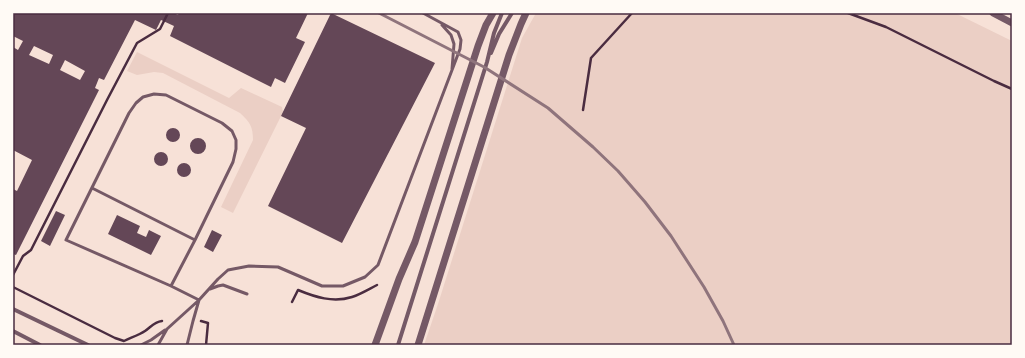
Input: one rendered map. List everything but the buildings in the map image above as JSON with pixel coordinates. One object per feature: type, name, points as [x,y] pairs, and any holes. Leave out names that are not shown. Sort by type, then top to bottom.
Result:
[{"type":"street","points":[[376,345],[399,279],[415,242],[478,46],[486,25],[493,13]]},
{"type":"street","points":[[398,345],[487,62],[494,33],[502,13]]},
{"type":"street","points":[[487,62],[512,13]]},
{"type":"street","points":[[418,345],[508,55],[526,13]]},
{"type":"street","points":[[993,13],[1012,23]]},
{"type":"street","points":[[13,309],[88,345]]},
{"type":"street","points":[[13,331],[40,345]]},
{"type":"lane","points":[[141,345],[167,329],[199,300],[228,270],[249,266],[278,267],[322,286],[343,286],[365,277],[378,265],[460,49],[461,40],[458,32],[423,13]]},
{"type":"lane","points":[[439,22],[451,35],[454,44],[451,74]]},
{"type":"lane","points":[[171,286],[233,162],[236,149],[236,140],[232,131],[222,123],[166,96],[154,94],[144,97],[136,103],[129,112],[66,240],[171,286],[199,300]]},
{"type":"lane","points":[[92,188],[195,240]]},
{"type":"lane","points":[[208,290],[213,287],[223,285],[247,294]]},
{"type":"lane","points":[[187,345],[199,300]]},
{"type":"lane","points":[[158,345],[167,329]]},
{"type":"path","points":[[13,275],[23,256],[31,250],[137,43],[160,29],[168,13]]},
{"type":"path","points":[[583,110],[591,58],[632,13]]},
{"type":"path","points":[[848,13],[886,27],[1012,89]]},
{"type":"path","points":[[13,287],[115,338],[124,341],[144,331],[153,323],[162,321]]},
{"type":"path","points":[[201,321],[208,323],[206,345]]},
{"type":"shaded area","points":[[536,13],[955,13],[1012,41],[1012,345],[424,345],[522,38]]},
{"type":"shaded area","points":[[137,52],[229,98],[241,88],[282,107],[283,112],[233,213],[221,207],[253,140],[252,128],[249,122],[240,113],[163,73],[154,72],[137,75],[127,71]]},
{"type":"railway","points":[[379,13],[484,67],[548,108],[593,147],[618,171],[645,202],[671,236],[704,287],[723,321],[734,345]]}]
